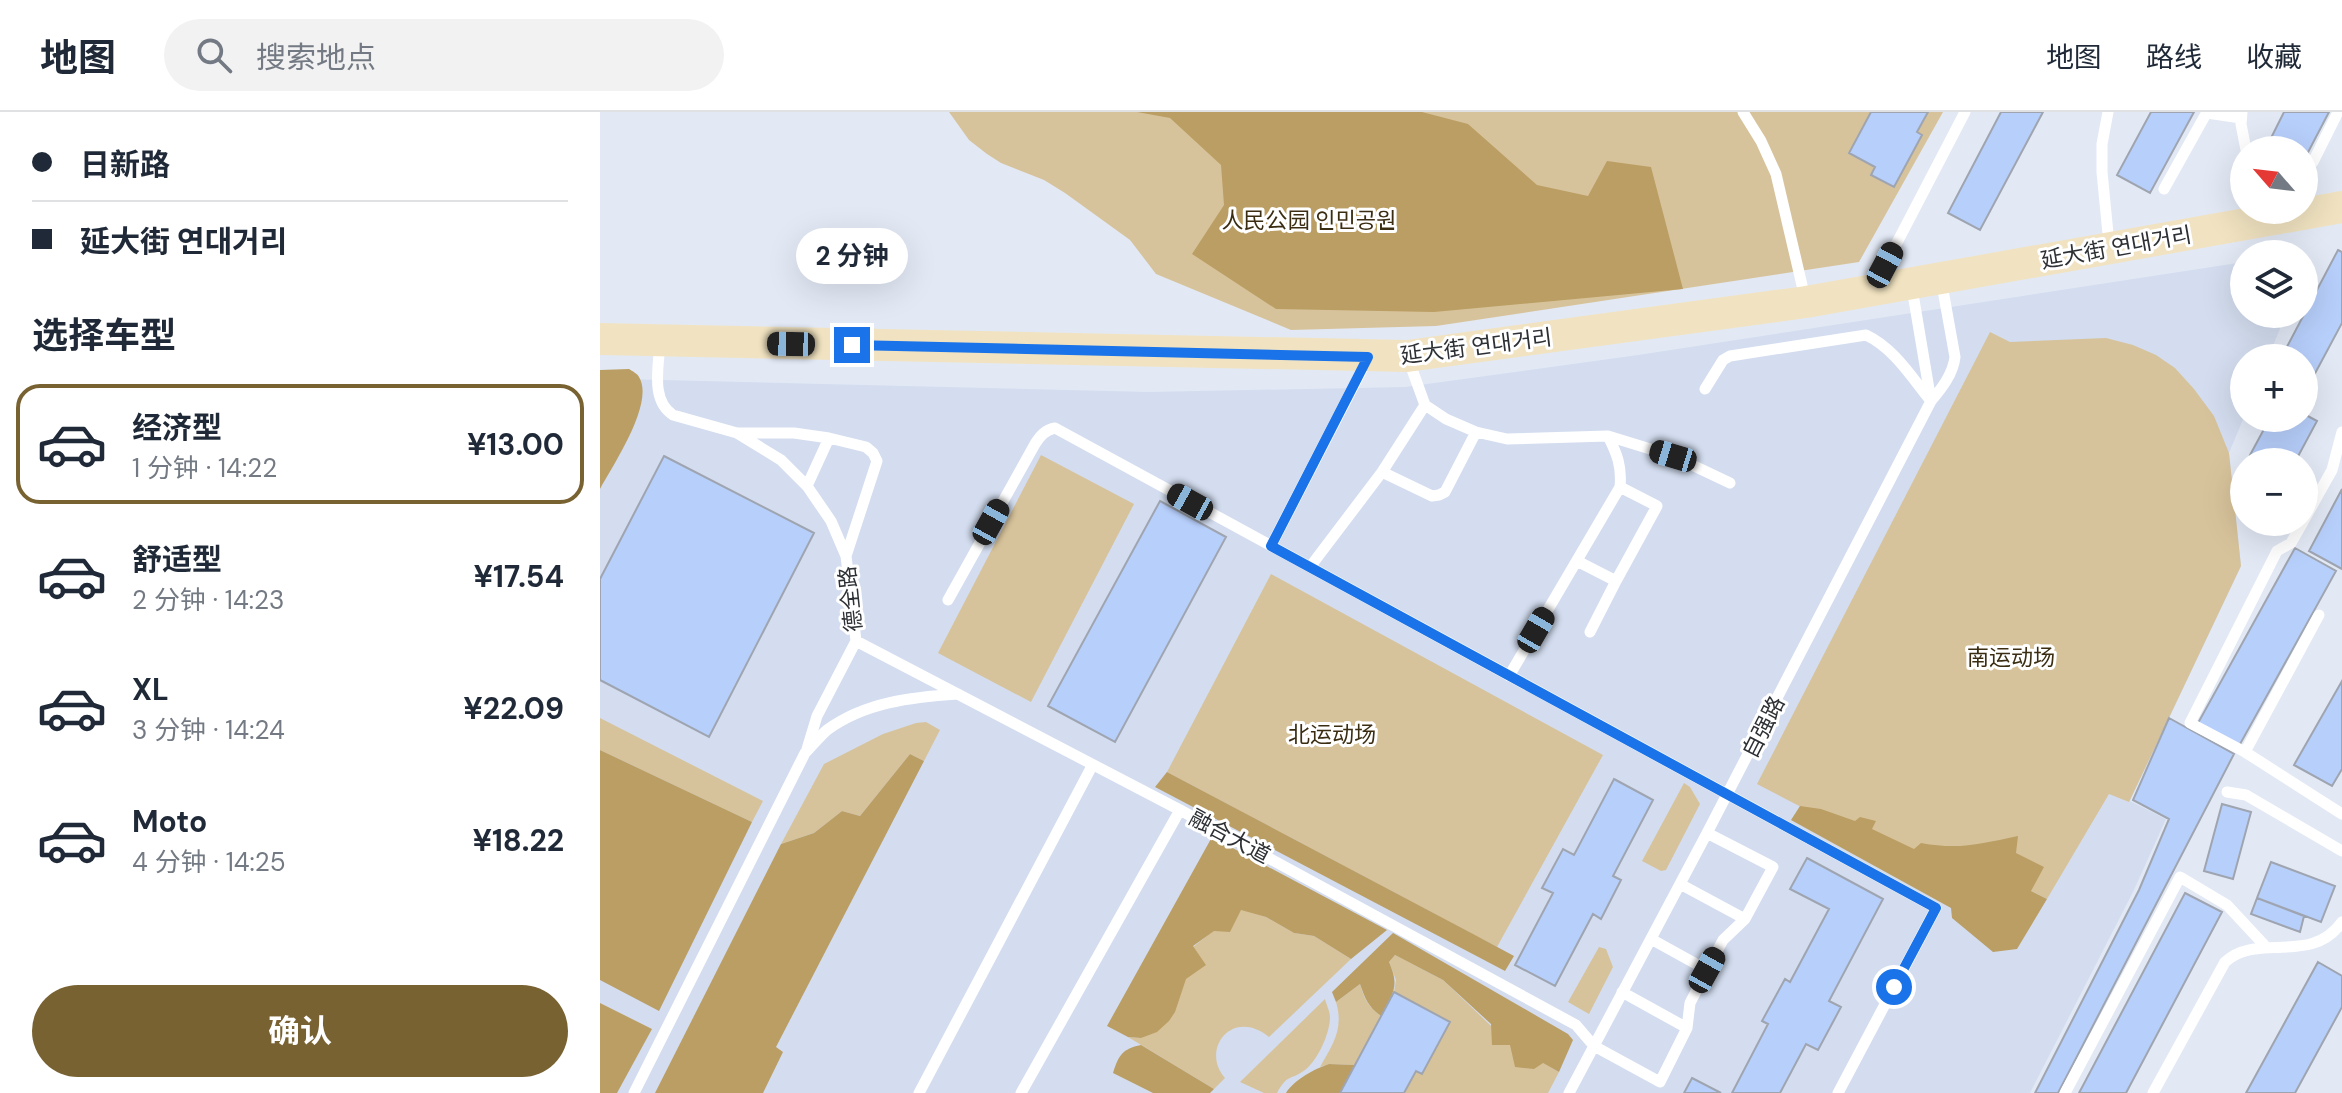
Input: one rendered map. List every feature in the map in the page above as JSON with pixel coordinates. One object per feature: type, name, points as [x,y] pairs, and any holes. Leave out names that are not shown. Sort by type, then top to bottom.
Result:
[{"type":"main road","name":"延大街 연대거리","points":[[2318,210],[2342,207]]},
{"type":"main road","name":"延大街 연대거리","points":[[600,339],[1407,356],[1806,302],[2110,249],[2230,223]]},
{"type":"lane","points":[[1743,112],[1776,174],[1806,302]]},
{"type":"lane","points":[[1872,291],[1965,112]]},
{"type":"lane","points":[[2108,112],[2102,144],[2102,172],[2110,249]]},
{"type":"lane","points":[[2318,152],[2338,112]]},
{"type":"lane","points":[[2164,189],[2207,113],[2242,115],[2244,136]]},
{"type":"lane","points":[[1926,281],[1931,401]]},
{"type":"lane","name":"自强路","points":[[1569,1093],[1931,401],[1954,366],[1955,357],[1926,281]]},
{"type":"lane","points":[[1705,389],[1723,360],[1730,356],[1866,335],[1891,352],[1931,401]]},
{"type":"lane","name":"德全路","points":[[660,341],[658,392],[665,409],[673,415],[737,433],[781,460],[807,486],[831,521],[846,556],[856,641],[817,716],[805,753]]},
{"type":"lane","points":[[1407,356],[1425,405],[1446,419],[1476,432],[1507,439],[1608,436],[1673,456],[1730,483]]},
{"type":"lane","points":[[1271,546],[1368,357]]},
{"type":"lane","points":[[1310,567],[1382,472],[1425,405]]},
{"type":"lane","points":[[948,600],[1035,444],[1048,430],[1055,428],[1936,908],[1838,1093]]},
{"type":"lane","points":[[1382,472],[1432,496],[1439,495],[1445,492],[1476,432]]},
{"type":"lane","points":[[2318,496],[2332,470],[2342,432]]},
{"type":"lane","points":[[737,433],[794,433],[829,438],[866,447],[873,453],[877,461],[846,556]]},
{"type":"lane","points":[[1509,676],[1620,487],[1621,469],[1608,436]]},
{"type":"lane","points":[[807,486],[829,438]]},
{"type":"lane","points":[[1590,632],[1657,506],[1620,487]]},
{"type":"lane","points":[[2295,536],[2291,543],[2277,551],[2190,723],[2245,752],[2342,814]]},
{"type":"lane","points":[[1577,561],[1616,581]]},
{"type":"lane","points":[[2245,752],[2319,615]]},
{"type":"lane","name":"融合大道","points":[[856,641],[1396,925],[1576,1025],[1594,1046],[1660,1082],[1687,1028]]},
{"type":"lane","points":[[634,1093],[805,753],[826,731],[853,714],[887,702],[958,694]]},
{"type":"lane","points":[[919,1093],[1092,766]]},
{"type":"lane","points":[[2227,792],[2246,795],[2342,851]]},
{"type":"lane","points":[[1021,1093],[1180,810]]},
{"type":"lane","points":[[1622,992],[1687,1028],[1690,1003],[1723,940],[1745,919],[1773,867],[1707,833]]},
{"type":"lane","points":[[2065,1093],[2180,877],[2227,905],[2267,948]]},
{"type":"lane","points":[[1680,884],[1745,919]]},
{"type":"lane","points":[[2153,1093],[2225,962],[2233,954],[2243,949],[2287,949],[2325,939],[2342,922]]},
{"type":"lane","points":[[1651,939],[1707,970]]},
{"type":"shaded area","points":[[2230,264],[2230,328],[2280,328],[2274,344],[2230,344],[2230,432],[2238,432],[2229,453],[2230,536],[2238,536],[2241,566],[2130,801],[2166,819],[2133,892],[2030,1093],[600,1093],[600,377],[1149,392],[1405,387],[1638,355]]},
{"type":"green space","name":"人民公园 인민공원","points":[[949,112],[1943,112],[1859,262],[1436,326],[1291,330],[1156,274],[1130,240],[1044,180],[987,154],[969,140]]},
{"type":"green space","points":[[1137,112],[1422,112],[1468,124],[1537,185],[1588,196],[1607,161],[1651,167],[1683,289],[1434,312],[1276,309],[1192,254],[1224,205],[1221,165],[1170,118]]},
{"type":"green space","name":"南运动场","points":[[1990,332],[2010,342],[2106,338],[2156,355],[2175,368],[2214,416],[2229,453],[2230,536],[2238,536],[2241,566],[2129,802],[2109,794],[2047,899],[2031,891],[2017,919],[1757,784]]},
{"type":"green space","points":[[629,369],[639,377],[641,402],[630,434],[600,489],[600,370]]},
{"type":"green space","points":[[1041,455],[1134,504],[1031,702],[938,653]]},
{"type":"green space","name":"北运动场","points":[[1271,574],[1603,755],[1497,947],[1167,772]]},
{"type":"green space","points":[[600,718],[763,801],[752,822],[600,750]]},
{"type":"green space","points":[[926,722],[940,730],[924,761],[910,754],[860,816],[842,811],[814,833],[781,844],[824,764],[883,734]]},
{"type":"green space","points":[[600,750],[752,822],[659,1011],[600,980]]},
{"type":"green space","points":[[910,754],[924,761],[776,1047],[783,1052],[763,1093],[655,1093],[781,844],[814,833],[842,811],[860,816]]},
{"type":"green space","points":[[1167,772],[1514,956],[1505,971],[1155,787]]},
{"type":"green space","points":[[1684,783],[1700,804],[1666,870],[1661,871],[1642,861]]},
{"type":"green space","points":[[1800,806],[1821,809],[1855,821],[1860,817],[1876,821],[1872,829],[1914,849],[1921,843],[1958,846],[2018,836],[2016,853],[2044,867],[2031,891],[2047,899],[2017,949],[1993,952],[1952,918],[1951,908],[1791,820]]},
{"type":"green space","points":[[1212,837],[1387,930],[1351,959],[1314,936],[1294,933],[1266,917],[1241,910],[1230,932],[1214,931],[1193,946],[1206,965],[1186,979],[1169,1021],[1157,1032],[1141,1038],[1128,1037],[1107,1026]]},
{"type":"green space","points":[[1241,909],[1266,917],[1294,933],[1314,936],[1351,959],[1269,1037],[1255,1029],[1243,1027],[1232,1029],[1224,1036],[1216,1056],[1225,1078],[1214,1089],[1128,1037],[1141,1038],[1182,989],[1193,947]]},
{"type":"green space","points":[[1393,933],[1568,1034],[1573,1040],[1559,1072],[1543,1063],[1534,1069],[1515,1067],[1510,1045],[1492,1045],[1491,1024],[1443,980],[1395,955],[1389,962],[1394,990],[1381,1016],[1368,1002],[1360,984],[1336,1002],[1332,992]]},
{"type":"green space","points":[[1599,947],[1606,949],[1613,967],[1589,1014],[1568,1002]]},
{"type":"green space","points":[[1395,955],[1443,980],[1510,1044],[1559,1072],[1548,1093],[1404,1093],[1416,1071],[1422,1074],[1450,1022],[1394,992],[1396,980],[1389,962]]},
{"type":"green space","points":[[1360,984],[1367,1002],[1381,1016],[1355,1065],[1329,1064],[1320,1067],[1338,1028],[1336,1002]]},
{"type":"green space","points":[[1325,999],[1330,1015],[1328,1031],[1310,1066],[1287,1080],[1277,1093],[1264,1093],[1240,1082]]},
{"type":"green space","points":[[600,1003],[652,1029],[617,1093],[600,1093]]},
{"type":"green space","points":[[1141,1045],[1214,1089],[1210,1093],[1153,1093],[1113,1073],[1122,1054]]},
{"type":"green space","points":[[1329,1064],[1355,1065],[1340,1093],[1286,1093],[1305,1076]]},
{"type":"building","points":[[1871,112],[1928,112],[1917,132],[1922,135],[1894,187],[1871,175],[1875,167],[1849,153]]},
{"type":"building","points":[[2001,112],[2043,112],[1980,230],[1948,213]]},
{"type":"building","points":[[2151,112],[2194,112],[2150,193],[2117,175]]},
{"type":"building","points":[[2284,112],[2329,112],[2316,136],[2272,136]]},
{"type":"building","points":[[2338,250],[2342,252],[2342,323],[2318,368],[2318,344],[2288,344],[2297,328],[2318,328],[2318,288]]},
{"type":"building","points":[[2262,432],[2311,432],[2303,448],[2254,448]]},
{"type":"building","points":[[664,456],[814,533],[709,737],[600,680],[600,579]]},
{"type":"building","points":[[2342,489],[2342,569],[2309,551]]},
{"type":"building","points":[[1160,501],[1226,537],[1115,742],[1048,706]]},
{"type":"building","points":[[2295,548],[2336,571],[2239,746],[2198,723]]},
{"type":"building","points":[[2342,681],[2342,769],[2332,786],[2294,765]]},
{"type":"building","points":[[2169,718],[2234,754],[2058,1093],[2035,1093],[2139,890],[2169,819],[2133,800]]},
{"type":"building","points":[[1614,779],[1653,800],[1613,876],[1621,880],[1601,919],[1593,914],[1555,986],[1515,965],[1553,893],[1542,888],[1563,849],[1574,855]]},
{"type":"building","points":[[2222,804],[2251,812],[2233,879],[2204,871]]},
{"type":"building","points":[[1807,858],[1883,899],[1829,1001],[1841,1007],[1818,1050],[1806,1044],[1780,1093],[1732,1093],[1768,1024],[1762,1021],[1785,979],[1790,982],[1829,909],[1790,889]]},
{"type":"building","points":[[2271,862],[2335,886],[2321,922],[2257,898]]},
{"type":"building","points":[[2185,893],[2222,912],[2126,1093],[2079,1093]]},
{"type":"building","points":[[2257,898],[2304,916],[2300,932],[2251,914]]},
{"type":"building","points":[[2318,962],[2342,976],[2342,1007],[2295,1093],[2246,1093]]},
{"type":"building","points":[[1394,992],[1450,1022],[1422,1074],[1416,1071],[1404,1093],[1340,1093]]},
{"type":"building","points":[[1692,1078],[1721,1093],[1684,1093]]},
{"type":"route","points":[[852,345],[1368,357],[1271,546],[1936,908],[1894,987]]}]
